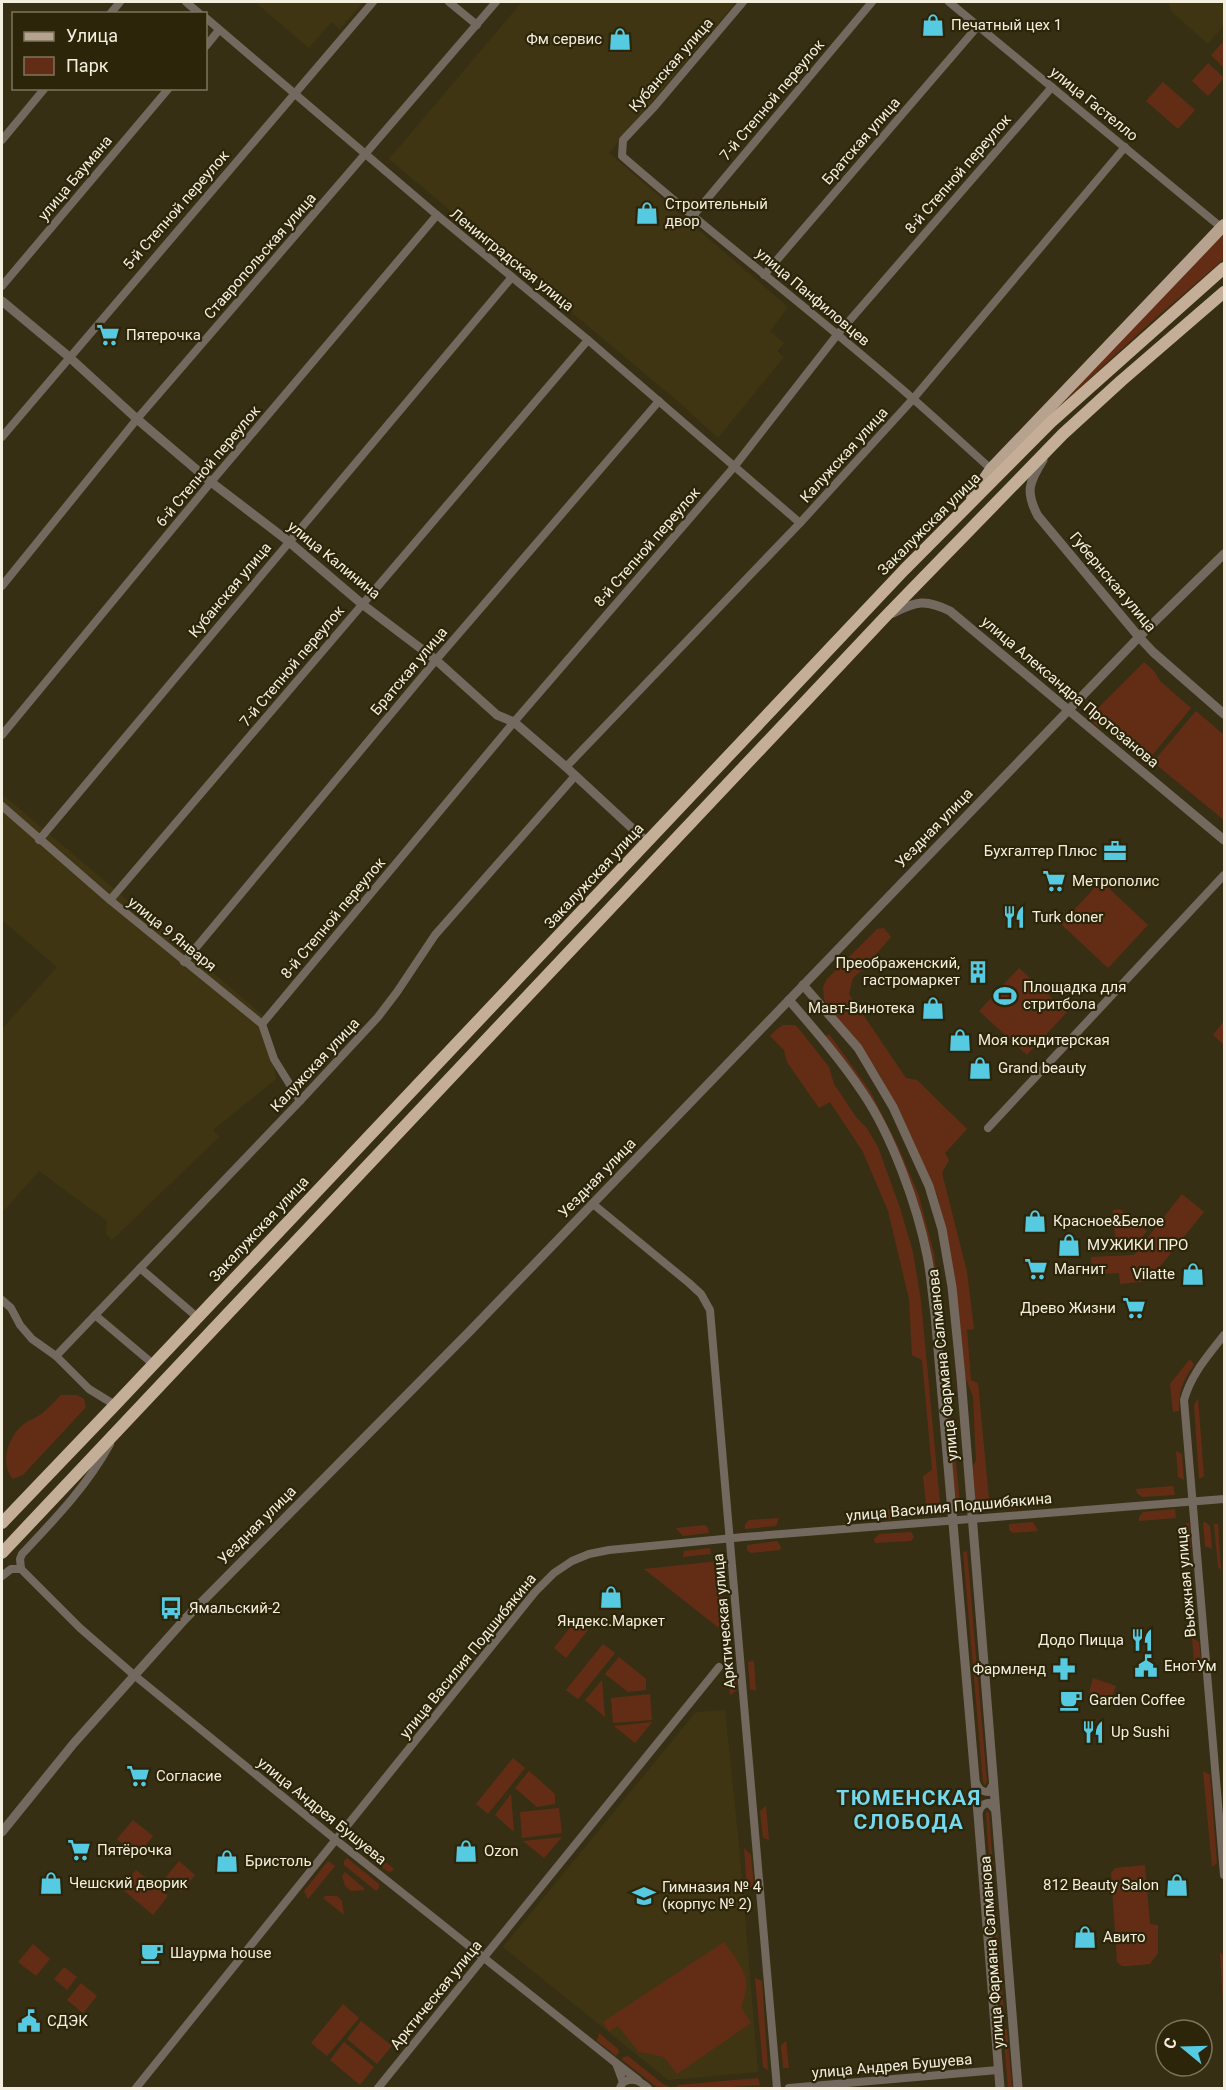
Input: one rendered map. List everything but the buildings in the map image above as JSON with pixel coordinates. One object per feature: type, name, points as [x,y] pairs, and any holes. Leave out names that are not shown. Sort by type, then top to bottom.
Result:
[{"type":"highway","name":"Закалужская улица","points":[[2,1523],[904,570],[1051,422],[1224,268]]},
{"type":"highway","points":[[2,1553],[885,617],[1050,448],[1121,381],[1224,292]]},
{"type":"main road","points":[[962,512],[991,469],[1223,227]]},
{"type":"street","points":[[186,2],[198,12]]},
{"type":"street","name":"5-й Степной переулок","points":[[2,436],[68,356],[373,2]]},
{"type":"street","points":[[449,2],[477,24]]},
{"type":"street","name":"Ставропольская улица","points":[[2,586],[137,419],[496,2]]},
{"type":"street","name":"Кубанская улица","points":[[621,146],[623,140],[655,106],[743,2]]},
{"type":"street","name":"7-й Степной переулок","points":[[692,217],[872,2]]},
{"type":"street","name":"улица Гастелло","points":[[949,2],[1223,227]]},
{"type":"street","name":"Ленинградская улица","points":[[207,19],[293,94],[588,340],[800,523]]},
{"type":"street","name":"Братская улица","points":[[764,274],[978,26]]},
{"type":"street","points":[[207,45],[219,30]]},
{"type":"street","name":"8-й Степной переулок","points":[[262,1024],[514,722],[734,467],[837,335],[1052,87]]},
{"type":"street","points":[[2,140],[43,90]]},
{"type":"street","name":"улица Баумана","points":[[2,286],[167,90]]},
{"type":"street","name":"улица Панфиловцев","points":[[621,146],[622,156],[692,217],[913,399],[991,469]]},
{"type":"street","name":"Калужская улица","points":[[566,767],[800,523],[913,399],[1125,147]]},
{"type":"street","name":"6-й Степной переулок","points":[[2,735],[211,482],[437,215]]},
{"type":"street","name":"Кубанская улица","points":[[39,840],[512,277]]},
{"type":"street","name":"улица Калинина","points":[[2,301],[211,482],[288,541],[362,604],[436,660],[497,715],[514,722],[647,842]]},
{"type":"street","name":"7-й Степной переулок","points":[[110,900],[588,340]]},
{"type":"street","name":"Братская улица","points":[[184,962],[436,660],[659,401]]},
{"type":"street","name":"Губернская улица","points":[[1050,448],[1029,488],[1030,501],[1038,516],[1153,652],[1224,714]]},
{"type":"street","name":"Уездная улица","points":[[2,1832],[74,1743],[185,1619],[455,1347],[1139,637],[1224,554]]},
{"type":"street","name":"улица Александра Протозанова","points":[[885,617],[910,604],[924,602],[936,604],[950,611],[1223,838]]},
{"type":"street","name":"Калужская улица","points":[[56,1356],[378,1017],[435,935],[575,776]]},
{"type":"street","name":"улица 9 Января","points":[[2,806],[110,900],[262,1024]]},
{"type":"street","points":[[988,1128],[1224,875]]},
{"type":"street","name":"улица Фармана Салманова","points":[[803,985],[858,1048],[893,1107],[929,1186],[942,1229],[952,1287],[973,1519],[1018,2088]]},
{"type":"street","name":"улица Фармана Салманова","points":[[789,1000],[865,1095],[885,1134],[913,1202],[927,1255],[978,1814],[1000,2088]]},
{"type":"street","points":[[262,1024],[274,1059],[300,1101]]},
{"type":"street","name":"Арктическая улица","points":[[593,1204],[689,1283],[707,1302],[710,1310],[777,2088]]},
{"type":"street","points":[[140,1268],[197,1317]]},
{"type":"street","points":[[2,1300],[11,1308],[20,1325],[32,1339],[56,1356],[89,1389],[115,1405]]},
{"type":"street","points":[[95,1315],[153,1364]]},
{"type":"street","name":"Вьюжная улица","points":[[1224,1335],[1196,1371],[1188,1385],[1184,1400],[1224,1875]]},
{"type":"street","points":[[2,1575],[11,1569],[21,1569],[22,1554],[69,1504],[97,1468],[119,1428]]},
{"type":"street","name":"улица Василия Подшибякина","points":[[136,2088],[521,1609],[554,1573],[572,1561],[589,1554],[731,1538],[1224,1498]]},
{"type":"street","name":"улица Андрея Бушуева","points":[[21,1569],[80,1628],[134,1675],[336,1840],[648,2088]]},
{"type":"street","name":"Арктическая улица","points":[[378,2088],[719,1667]]},
{"type":"street","points":[[975,1782],[980,1790],[988,1792],[994,1780]]},
{"type":"street","points":[[978,1814],[981,1806],[989,1803],[997,1814]]},
{"type":"street","points":[[616,2063],[622,2085],[629,2079],[639,2080]]},
{"type":"street","name":"улица Андрея Бушуева","points":[[789,2088],[998,2070]]},
{"type":"shaded area","points":[[255,2],[363,2],[340,29],[331,22],[309,48]]},
{"type":"shaded area","points":[[522,2],[736,2],[609,153],[788,307],[770,331],[784,343],[777,351],[784,357],[718,438],[681,404],[389,159]]},
{"type":"shaded area","points":[[1168,2],[1224,2],[1224,25],[1208,44],[1172,12]]},
{"type":"shaded area","points":[[2,794],[265,1017],[276,1079],[213,1130],[219,1137],[112,1240],[106,1234],[107,1221],[39,1171],[2,1213],[2,1029],[57,967],[2,920]]},
{"type":"shaded area","name":"Гимназия № 4 (корпус № 2)","points":[[725,1710],[758,2072],[668,2080],[503,1947],[696,1712]]},
{"type":"green space","points":[[1224,41],[1224,68],[1211,55]]},
{"type":"green space","points":[[1208,63],[1224,78],[1208,96],[1192,81]]},
{"type":"green space","points":[[1163,82],[1195,110],[1178,129],[1146,101]]},
{"type":"green space","points":[[1224,232],[1224,259],[1151,322],[1036,428]]},
{"type":"green space","points":[[1144,662],[1154,671],[1160,681],[1191,708],[1150,758],[1110,726],[1098,727],[1093,722],[1095,711]]},
{"type":"green space","points":[[1196,711],[1224,735],[1224,820],[1153,762]]},
{"type":"green space","points":[[1101,881],[1148,925],[1108,968],[1061,924]]},
{"type":"green space","points":[[884,928],[891,937],[870,961],[868,959],[861,966],[863,969],[853,978],[849,994],[906,1078],[917,1080],[967,1129],[945,1153],[949,1160],[942,1173],[967,1272],[974,1329],[967,1330],[971,1380],[978,1383],[989,1499],[975,1500],[973,1397],[966,1379],[950,1250],[937,1195],[881,1077],[861,1046],[824,999],[823,987],[827,979],[877,929]]},
{"type":"green space","points":[[1019,968],[1067,1012],[1027,1055],[979,1011]]},
{"type":"green space","points":[[1224,1021],[1224,1045],[1213,1035]]},
{"type":"green space","points":[[783,1025],[795,1025],[829,1067],[834,1084],[878,1147],[900,1208],[913,1252],[921,1301],[940,1503],[926,1504],[923,1476],[932,1470],[922,1360],[912,1355],[909,1299],[888,1211],[863,1152],[830,1102],[819,1108],[787,1062],[784,1050],[770,1036]]},
{"type":"green space","points":[[829,1034],[870,1091],[898,1146],[919,1196],[934,1254],[960,1502],[956,1502],[930,1254],[914,1198],[850,1069],[826,1036]]},
{"type":"green space","points":[[1182,1194],[1204,1212],[1148,1281],[1120,1284],[1119,1273],[1092,1275],[1091,1257],[1134,1255]]},
{"type":"green space","points":[[1120,1209],[1147,1231],[1132,1250],[1116,1251],[1113,1210]]},
{"type":"green space","points":[[1190,1359],[1194,1365],[1182,1386],[1179,1411],[1173,1412],[1170,1384]]},
{"type":"green space","points":[[61,1395],[77,1395],[84,1399],[86,1407],[23,1475],[13,1479],[9,1473],[6,1458],[13,1436],[18,1429],[50,1407]]},
{"type":"green space","points":[[1198,1398],[1204,1476],[1199,1479],[1194,1405]]},
{"type":"green space","points":[[1176,1451],[1182,1454],[1184,1480],[1178,1477]]},
{"type":"green space","points":[[1173,1486],[1175,1495],[1142,1497],[1136,1489]]},
{"type":"green space","points":[[1040,1498],[1036,1507],[1008,1509],[1007,1503],[1011,1499]]},
{"type":"green space","points":[[908,1508],[912,1511],[913,1517],[884,1519],[881,1510]]},
{"type":"green space","points":[[1175,1509],[1176,1518],[1139,1521],[1143,1512]]},
{"type":"green space","points":[[779,1518],[776,1526],[745,1529],[749,1520]]},
{"type":"green space","points":[[1033,1522],[1038,1531],[1013,1533],[1009,1530],[1009,1524]]},
{"type":"green space","points":[[1189,1523],[1191,1547],[1185,1551],[1183,1528]]},
{"type":"green space","points":[[1203,1523],[1210,1526],[1212,1549],[1205,1546]]},
{"type":"green space","points":[[1214,1524],[1218,1524],[1221,1570],[1218,1567]]},
{"type":"green space","points":[[705,1525],[709,1533],[683,1536],[676,1528]]},
{"type":"green space","points":[[911,1532],[914,1537],[911,1541],[875,1543],[874,1539],[879,1534]]},
{"type":"green space","points":[[777,1541],[781,1547],[780,1550],[751,1553],[747,1550],[747,1545]]},
{"type":"green space","points":[[710,1548],[711,1554],[683,1557],[684,1551]]},
{"type":"green space","points":[[967,1551],[987,1782],[985,1785],[963,1552]]},
{"type":"green space","points":[[719,1561],[724,1632],[644,1569]]},
{"type":"green space","points":[[576,1620],[588,1630],[566,1658],[554,1648]]},
{"type":"green space","points":[[1192,1638],[1199,1642],[1202,1668],[1195,1672]]},
{"type":"green space","points":[[603,1644],[615,1653],[578,1699],[566,1690]]},
{"type":"green space","points":[[619,1657],[646,1679],[646,1690],[628,1692],[605,1674]]},
{"type":"green space","points":[[754,1661],[756,1691],[750,1689],[748,1662]]},
{"type":"green space","points":[[728,1671],[736,1675],[737,1690],[730,1695]]},
{"type":"green space","points":[[1093,1678],[1116,1686],[1110,1703],[1088,1697]]},
{"type":"green space","points":[[602,1680],[605,1717],[585,1700]]},
{"type":"green space","points":[[650,1694],[652,1720],[613,1723],[611,1698]]},
{"type":"green space","points":[[652,1722],[635,1743],[614,1726]]},
{"type":"green space","points":[[513,1758],[525,1768],[488,1814],[476,1804]]},
{"type":"green space","points":[[529,1771],[555,1794],[555,1804],[537,1807],[515,1788]]},
{"type":"green space","points":[[1203,1771],[1210,1775],[1217,1863],[1212,1867]]},
{"type":"green space","points":[[511,1794],[514,1832],[495,1815]]},
{"type":"green space","points":[[766,1806],[769,1840],[763,1838],[760,1811]]},
{"type":"green space","points":[[559,1808],[562,1833],[522,1838],[520,1812]]},
{"type":"green space","points":[[987,1811],[989,1813],[1004,2013],[1001,2014],[986,1814]]},
{"type":"green space","points":[[133,1820],[153,1836],[137,1856],[117,1839]]},
{"type":"green space","points":[[562,1837],[544,1858],[523,1841]]},
{"type":"green space","points":[[363,1844],[394,1869],[391,1872],[387,1871],[356,1847]]},
{"type":"green space","points":[[744,1848],[751,1855],[754,1886],[747,1889]]},
{"type":"green space","points":[[347,1858],[379,1884],[376,1891],[344,1865]]},
{"type":"green space","points":[[179,1861],[195,1875],[181,1892],[165,1878]]},
{"type":"green space","points":[[328,1861],[335,1866],[308,1899],[304,1891]]},
{"type":"green space","points":[[1145,1865],[1150,1924],[1158,1925],[1158,1953],[1150,1964],[1122,1966],[1117,1962],[1111,1873],[1115,1868]]},
{"type":"green space","points":[[136,1870],[168,1896],[153,1915],[121,1888]]},
{"type":"green space","points":[[345,1872],[365,1889],[351,1891],[345,1886],[342,1876]]},
{"type":"green space","points":[[337,1896],[342,1901],[344,1915],[323,1898]]},
{"type":"green space","points":[[724,1942],[744,1972],[746,1987],[741,2007],[751,2023],[677,2074],[664,2057],[639,2052],[618,2026],[609,2031],[603,2022]]},
{"type":"green space","points":[[33,1944],[50,1959],[36,1976],[18,1962]]},
{"type":"green space","points":[[1220,1953],[1224,1955],[1224,2020]]},
{"type":"green space","points":[[64,1967],[77,1977],[67,1990],[54,1979]]},
{"type":"green space","points":[[755,1978],[762,1981],[768,2070],[763,2067]]},
{"type":"green space","points":[[81,1983],[97,1996],[83,2013],[67,2000]]},
{"type":"green space","points":[[343,2004],[359,2018],[327,2056],[311,2043]]},
{"type":"green space","points":[[361,2021],[392,2046],[377,2064],[347,2039]]},
{"type":"green space","points":[[1003,2029],[1007,2029],[1012,2088],[1008,2088]]},
{"type":"green space","points":[[599,2033],[618,2049],[616,2056],[597,2041]]},
{"type":"green space","points":[[786,2041],[789,2068],[783,2068],[781,2045]]},
{"type":"green space","points":[[344,2042],[374,2067],[360,2085],[330,2060]]},
{"type":"green space","points":[[628,2056],[668,2088],[658,2088],[621,2059]]},
{"type":"green space","points":[[758,2078],[760,2085],[675,2088],[678,2085]]},
{"type":"place","name":"Печатный цех 1","points":[[933,25]]},
{"type":"place","name":"Фм сервис","points":[[620,39]]},
{"type":"place","name":"Строительный двор","points":[[647,213]]},
{"type":"place","name":"Пятерочка","points":[[108,335]]},
{"type":"place","name":"Бухгалтер Плюс","points":[[1115,851]]},
{"type":"place","name":"Метрополис","points":[[1054,881]]},
{"type":"place","name":"Turk doner","points":[[1014,917]]},
{"type":"place","name":"Преображенский, гастромаркет","points":[[978,972]]},
{"type":"place","name":"Площадка для стритбола","points":[[1005,996]]},
{"type":"place","name":"Мавт-Винотека","points":[[933,1008]]},
{"type":"place","name":"Моя кондитерская","points":[[960,1040]]},
{"type":"place","name":"Grand beauty","points":[[980,1068]]},
{"type":"place","name":"Красное&Белое","points":[[1035,1221]]},
{"type":"place","name":"МУЖИКИ ПРО","points":[[1069,1245]]},
{"type":"place","name":"Магнит","points":[[1036,1269]]},
{"type":"place","name":"Vilatte","points":[[1193,1274]]},
{"type":"place","name":"Древо Жизни","points":[[1134,1308]]},
{"type":"place","name":"Яндекс.Маркет","points":[[611,1597]]},
{"type":"place","name":"Ямальский-2","points":[[171,1608]]},
{"type":"place","name":"Додо Пицца","points":[[1142,1640]]},
{"type":"place","name":"ЕнотУм","points":[[1146,1666]]},
{"type":"place","name":"Фармленд","points":[[1064,1669]]},
{"type":"place","name":"Garden Coffee","points":[[1071,1700]]},
{"type":"place","name":"Up Sushi","points":[[1093,1732]]},
{"type":"place","name":"Согласие","points":[[138,1776]]},
{"type":"place","name":"Пятёрочка","points":[[79,1850]]},
{"type":"place","name":"Ozon","points":[[466,1851]]},
{"type":"place","name":"Бристоль","points":[[227,1861]]},
{"type":"place","name":"Чешский дворик","points":[[51,1883]]},
{"type":"place","name":"812 Beauty Salon","points":[[1177,1885]]},
{"type":"place","name":"Гимназия № 4 (корпус № 2)","points":[[644,1896]]},
{"type":"place","name":"Авито","points":[[1085,1937]]},
{"type":"place","name":"Шаурма house","points":[[152,1953]]},
{"type":"place","name":"СДЭК","points":[[29,2021]]},
{"type":"district","name":"ТЮМЕНСКАЯ СЛОБОДА","points":[[909,1810]]}]
